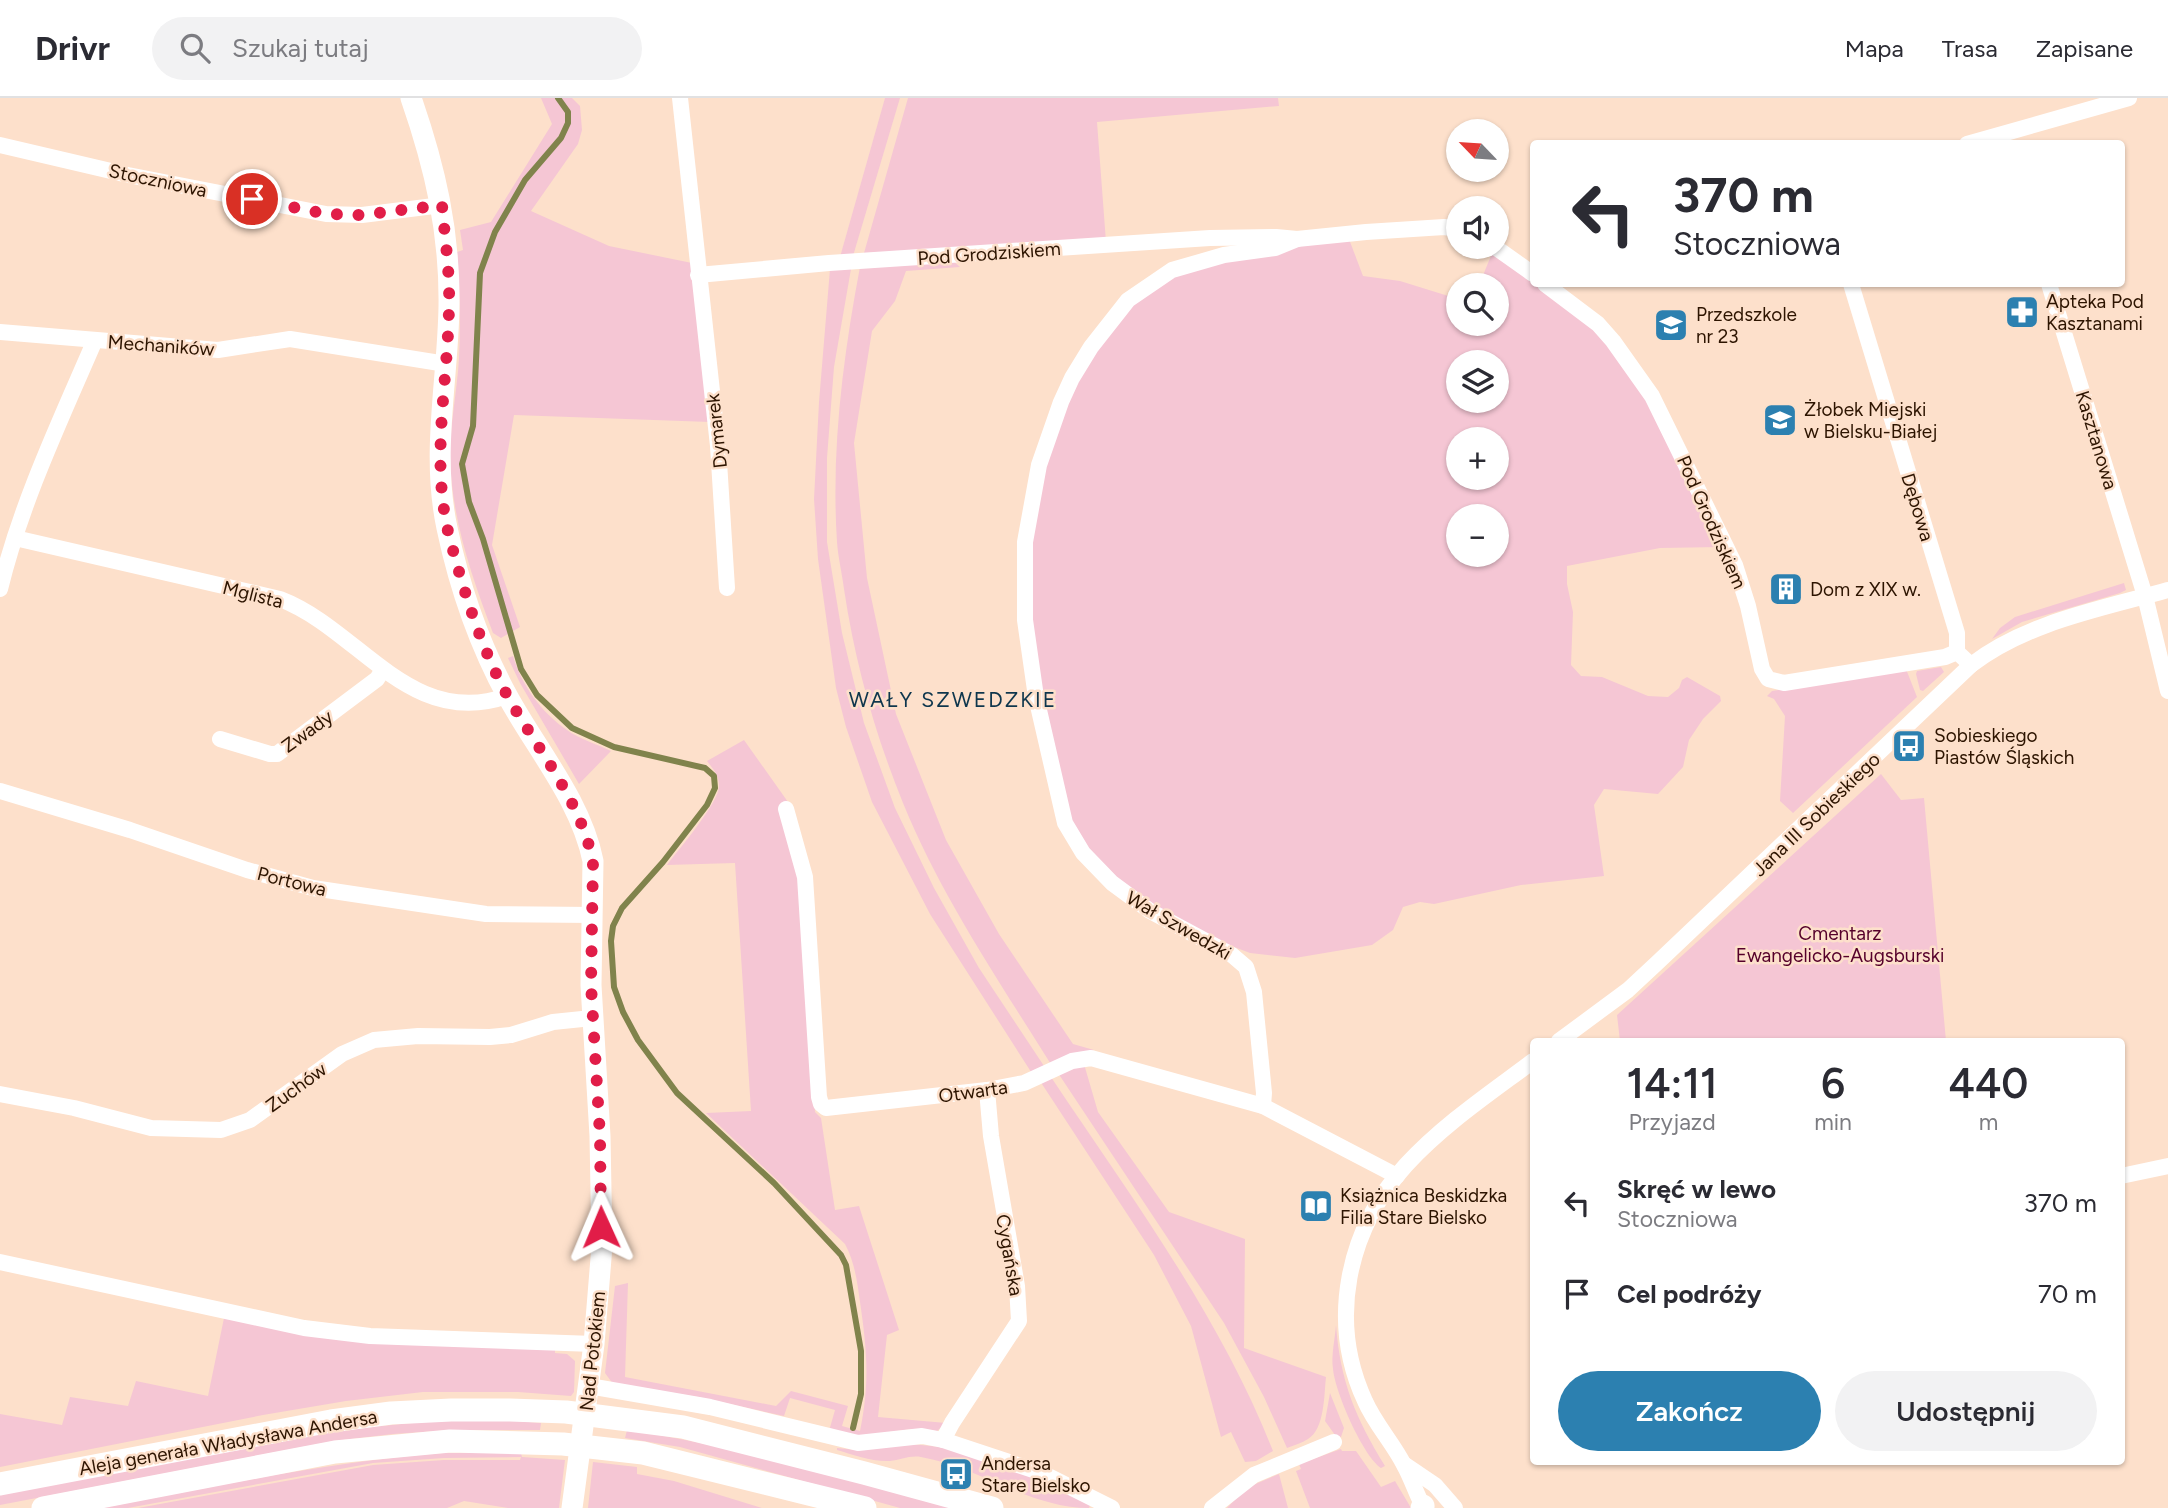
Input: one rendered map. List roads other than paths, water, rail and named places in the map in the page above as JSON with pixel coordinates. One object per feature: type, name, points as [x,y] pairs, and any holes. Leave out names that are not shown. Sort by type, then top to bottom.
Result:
[{"type":"main road","name":"Aleja generała Władysława Andersa","points":[[0,1484],[331,1421],[451,1409],[510,1410],[566,1412],[682,1427],[992,1508]]},
{"type":"main road","name":"Aleja generała Władysława Andersa","points":[[43,1508],[335,1452],[450,1441],[507,1441],[620,1450],[668,1458],[865,1508]]},
{"type":"street","name":"Nad Potokiem","points":[[411,98],[442,205],[449,305],[439,452],[442,503],[447,529],[474,619],[507,696],[571,803],[587,838],[593,862],[592,1018],[600,1136],[601,1234],[594,1344],[572,1508]]},
{"type":"street","points":[[680,98],[698,275]]},
{"type":"street","points":[[2005,138],[2129,98]]},
{"type":"street","name":"Stoczniowa","points":[[0,145],[128,175],[326,214],[362,215],[442,205]]},
{"type":"street","name":"Pod Grodziskiem","points":[[698,275],[829,263],[1210,238],[1297,239],[1446,227]]},
{"type":"street","name":"Wał Szwedzki","points":[[1263,1105],[1254,992],[1246,967],[1232,955],[1150,911],[1112,883],[1083,853],[1065,823],[1036,697],[1025,620],[1024,568],[1031,503],[1039,465],[1054,419],[1072,378],[1111,319],[1128,300],[1172,270],[1224,255],[1275,248],[1297,239]]},
{"type":"street","points":[[1509,257],[1530,272]]},
{"type":"street","name":"Dymarek","points":[[698,275],[718,446],[727,588]]},
{"type":"street","name":"Pod Grodziskiem","points":[[1549,287],[1598,324],[1652,396],[1735,565],[1748,606],[1762,669],[1768,678],[1784,683],[1945,657],[1963,658]]},
{"type":"street","name":"Dębowa","points":[[1852,287],[1963,658]]},
{"type":"street","name":"Kasztanowa","points":[[2050,287],[2145,596],[2168,691]]},
{"type":"street","name":"Mechaników","points":[[0,332],[218,350],[290,339],[446,364]]},
{"type":"street","points":[[0,589],[15,538],[94,340]]},
{"type":"street","name":"Mglista","points":[[15,538],[280,599],[300,609],[347,641],[382,671],[414,689],[468,703],[481,703],[507,696]]},
{"type":"street","name":"Jana III Sobieskiego","points":[[1563,1038],[1628,990],[1657,963],[1963,658],[1990,650],[2031,631],[2168,590]]},
{"type":"street","name":"Zwady","points":[[220,739],[277,754],[377,679],[382,671]]},
{"type":"street","name":"Portowa","points":[[0,791],[130,830],[247,870],[313,888],[486,914],[594,915]]},
{"type":"street","name":"Otwarta","points":[[786,809],[805,877],[819,1097],[826,1108],[833,1110],[1024,1083],[1072,1062],[1091,1058],[1263,1105],[1397,1176]]},
{"type":"street","name":"Zuchów","points":[[0,1094],[74,1108],[151,1128],[221,1130],[250,1120],[342,1054],[374,1040],[418,1036],[511,1035],[553,1023],[592,1018]]},
{"type":"street","points":[[1423,1507],[1404,1464],[1365,1402],[1346,1342],[1347,1295],[1354,1257],[1364,1229],[1397,1176],[1460,1115],[1530,1063]]},
{"type":"street","name":"Cygańska","points":[[943,1440],[1019,1321],[1020,1311],[996,1172],[986,1090]]},
{"type":"street","points":[[2125,1175],[2168,1166]]},
{"type":"street","points":[[0,1262],[304,1328],[370,1336],[594,1344]]},
{"type":"street","points":[[589,1386],[710,1407],[858,1443],[922,1436],[943,1440],[1042,1473],[1112,1508]]},
{"type":"street","points":[[1212,1508],[1254,1475],[1334,1442]]},
{"type":"street","points":[[1404,1464],[1435,1485],[1455,1508]]},
{"type":"waterway","points":[[558,98],[568,112],[568,123],[561,138],[525,180],[495,232],[480,273],[473,426],[462,464],[469,502],[483,539],[521,669],[537,695],[572,728],[614,747],[705,768],[714,776],[715,788],[707,805],[663,862],[622,908],[613,926],[611,941],[614,987],[623,1012],[638,1040],[677,1093],[774,1183],[841,1255],[846,1265],[861,1351],[861,1394],[853,1428]]},
{"type":"place","name":"Apteka Pod Kasztanami","points":[[2022,312]]},
{"type":"place","name":"Przedszkole nr 23","points":[[1671,325]]},
{"type":"place","name":"Żłobek Miejski w Bielsku-Białej","points":[[1780,420]]},
{"type":"place","name":"Dom z XIX w.","points":[[1786,589]]},
{"type":"place","name":"Sobieskiego Piastów Śląskich","points":[[1909,746]]},
{"type":"place","name":"Książnica Beskidzka Filia Stare Bielsko","points":[[1316,1206]]},
{"type":"place","name":"Andersa Stare Bielsko","points":[[956,1474]]},
{"type":"district","name":"WAŁY SZWEDZKIE","points":[[953,700]]},
{"type":"park label","name":"Cmentarz Ewangelicko-Augsburski","points":[[1840,944]]}]
